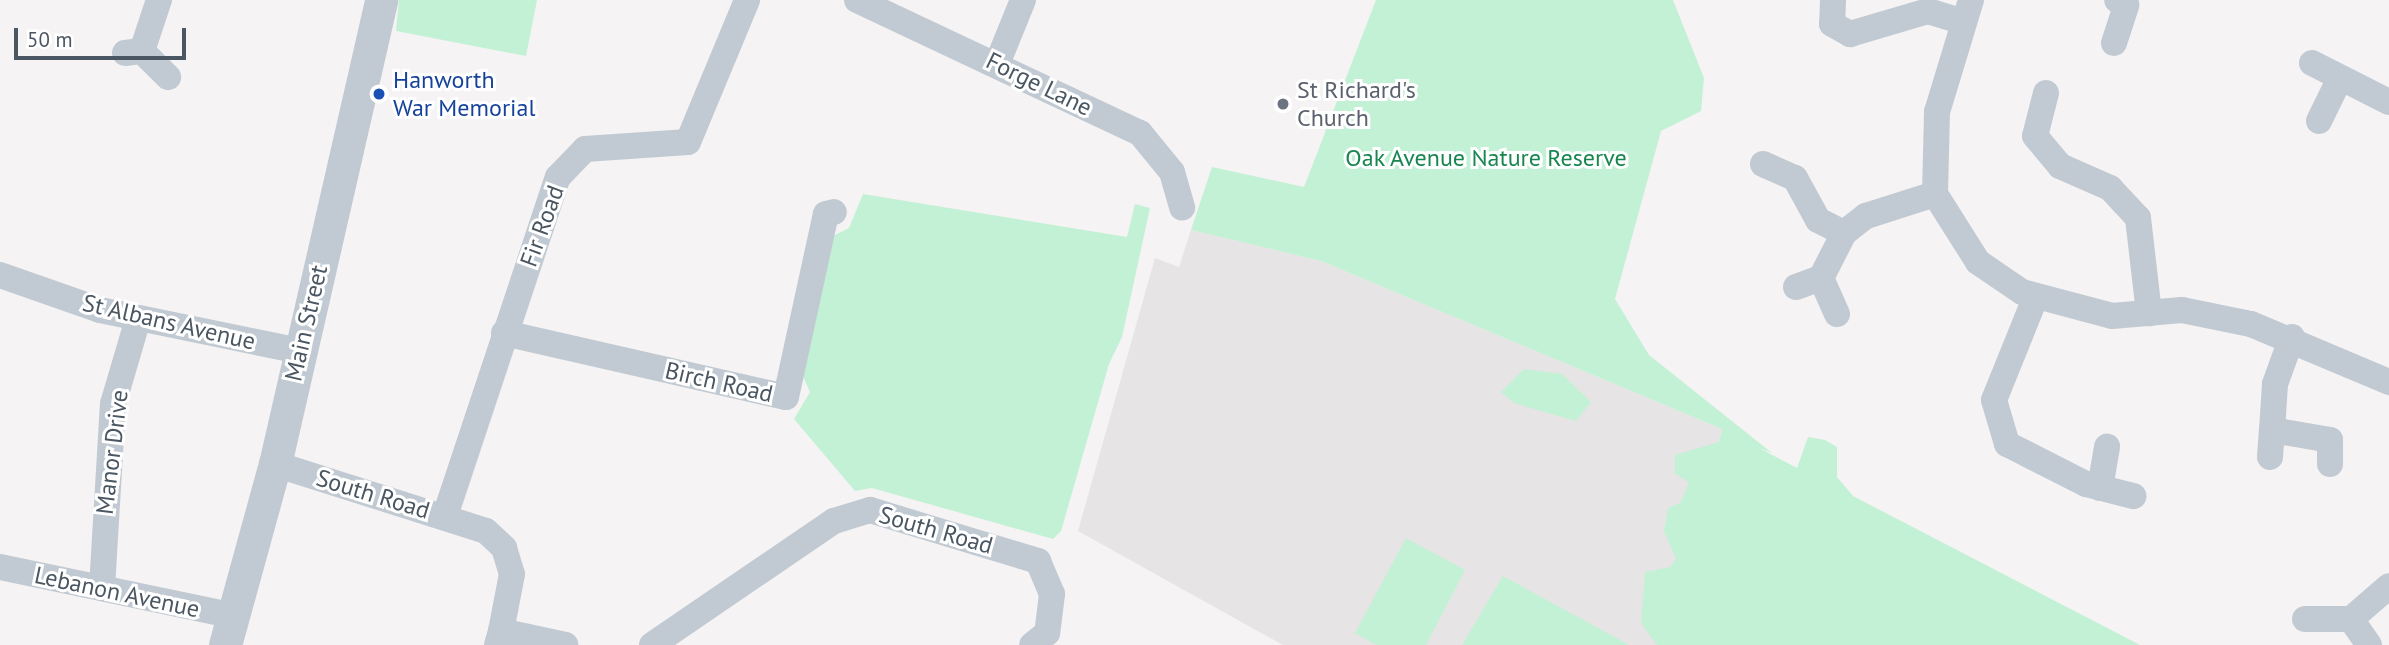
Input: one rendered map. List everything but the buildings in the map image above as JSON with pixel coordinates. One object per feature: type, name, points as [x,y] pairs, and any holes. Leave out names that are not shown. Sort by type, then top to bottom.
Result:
[{"type":"street","points":[[159,0],[134,52],[168,77]]},
{"type":"street","name":"Main Street","points":[[230,631],[275,464],[381,0]]},
{"type":"street","name":"Fir Road","points":[[445,516],[558,177],[585,149],[688,142],[747,0]]},
{"type":"street","name":"Forge Lane","points":[[857,0],[1140,133],[1172,172],[1182,208]]},
{"type":"street","points":[[997,64],[1023,0]]},
{"type":"street","points":[[1833,0],[1832,24],[1850,34],[1928,11],[1967,11],[1937,112],[1935,194],[1979,262],[2036,296],[2112,316],[2182,310],[2292,337],[2387,376]]},
{"type":"street","points":[[2114,43],[2126,5],[2117,0]]},
{"type":"street","points":[[2312,63],[2389,102]]},
{"type":"street","points":[[2319,121],[2340,78]]},
{"type":"street","points":[[2046,93],[2035,136],[2060,166],[2110,188],[2138,218],[2149,313]]},
{"type":"street","points":[[1763,164],[1795,178],[1818,220],[1844,233]]},
{"type":"street","points":[[1796,287],[1821,278],[1844,233],[1866,216],[1935,194]]},
{"type":"street","name":"Birch Road","points":[[504,333],[786,397],[826,214],[834,212]]},
{"type":"street","name":"St Albans Avenue","points":[[0,275],[138,319],[299,351]]},
{"type":"street","points":[[1821,278],[1837,314]]},
{"type":"street","points":[[2036,296],[1994,400],[2007,444],[2100,488],[2133,496]]},
{"type":"street","name":"Manor Drive","points":[[102,588],[113,404],[138,319]]},
{"type":"street","points":[[2270,457],[2276,384],[2292,337]]},
{"type":"street","points":[[2272,430],[2330,440],[2330,464]]},
{"type":"street","points":[[2100,488],[2107,447]]},
{"type":"street","name":"South Road","points":[[275,464],[486,531],[503,548],[512,574],[499,638],[565,645]]},
{"type":"street","name":"South Road","points":[[652,645],[834,521],[870,510],[1038,561],[1052,594],[1047,633],[1032,645]]},
{"type":"street","name":"Lebanon Avenue","points":[[0,567],[102,588],[230,631]]},
{"type":"street","points":[[2305,619],[2351,619],[2389,586]]},
{"type":"street","points":[[2351,619],[2369,645]]},
{"type":"shaded area","points":[[1191,230],[1321,261],[1722,429],[1673,645],[1283,645],[1078,531],[1155,258],[1179,267]]},
{"type":"green space","points":[[399,0],[537,0],[526,56],[396,31]]},
{"type":"green space","name":"Oak Avenue Nature Reserve","points":[[1376,0],[1673,0],[1704,78],[1701,111],[1661,131],[1615,299],[1649,355],[1772,453],[1759,448],[1797,468],[1808,437],[1825,440],[1837,447],[1837,477],[1853,496],[2140,645],[1657,645],[1641,623],[1645,572],[1670,567],[1676,559],[1664,531],[1668,508],[1680,503],[1689,483],[1675,473],[1675,455],[1719,442],[1722,429],[1321,261],[1191,230],[1212,167],[1304,187]]},
{"type":"green space","points":[[863,194],[1127,237],[1135,204],[1150,208],[1122,337],[1109,364],[1061,531],[1053,539],[872,488],[855,491],[794,419],[810,392],[801,372],[829,238],[849,228]]},
{"type":"green space","points":[[1524,369],[1562,374],[1591,402],[1576,421],[1514,403],[1501,392]]},
{"type":"green space","points":[[1406,538],[1465,570],[1426,645],[1376,645],[1355,633]]},
{"type":"green space","points":[[1503,576],[1629,645],[1462,645]]},
{"type":"place","name":"Hanworth War Memorial","points":[[379,94]]},
{"type":"place","name":"St Richard's Church","points":[[1283,104]]}]
